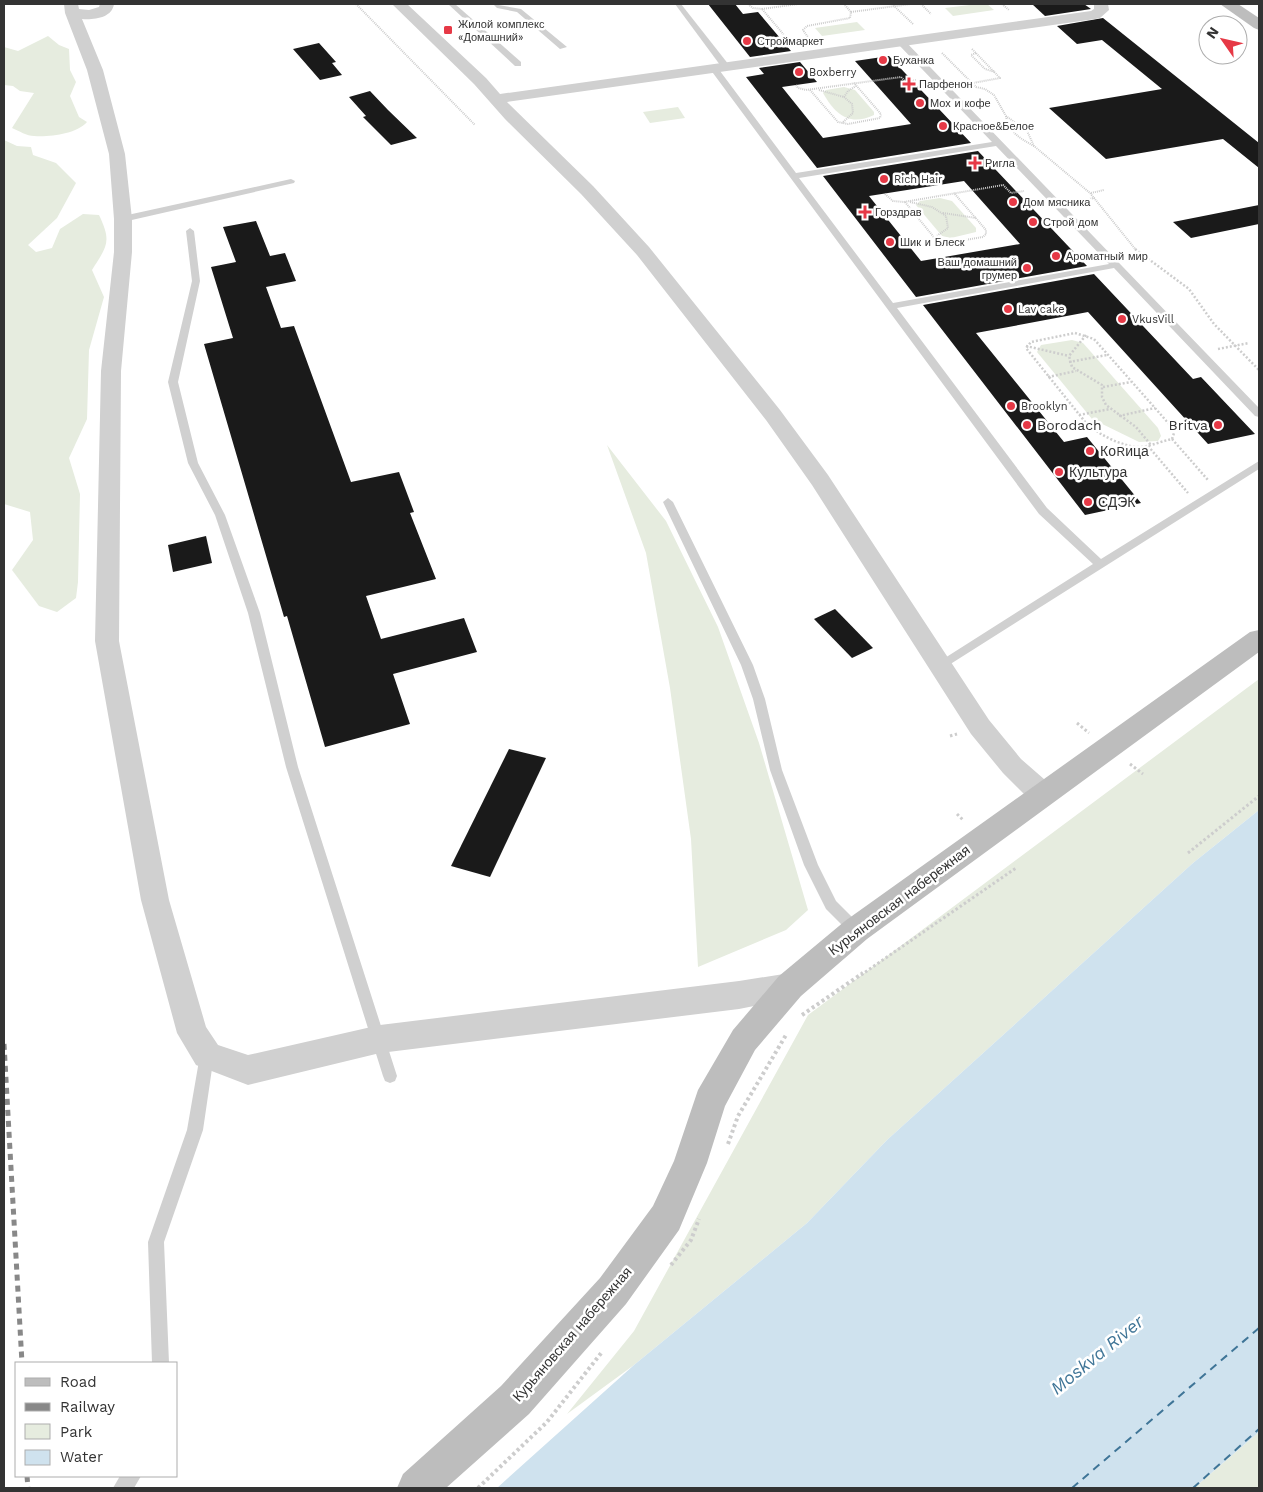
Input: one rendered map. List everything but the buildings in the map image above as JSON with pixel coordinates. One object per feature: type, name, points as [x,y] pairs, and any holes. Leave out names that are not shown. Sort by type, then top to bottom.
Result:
[{"type":"main road","points":[[1228,4],[1259,25]]},
{"type":"main road","points":[[1249,4],[1259,12]]},
{"type":"main road","name":"Курьяновская набережная","points":[[417,1488],[516,1400],[613,1291],[666,1218],[690,1163],[710,1101],[744,1040],[790,986],[856,930],[1259,639]]},
{"type":"street","points":[[399,4],[587,190],[643,251],[773,415],[820,480],[980,727],[1012,766],[1042,794]]},
{"type":"street","points":[[496,100],[1095,15],[1102,10],[1101,4]]},
{"type":"street","points":[[71,7],[80,14],[102,9]]},
{"type":"street","points":[[71,7],[95,70],[117,154],[123,220],[123,252],[111,371],[107,641],[155,900],[192,1033],[207,1055],[248,1070],[380,1039],[739,995],[790,986]]},
{"type":"street","points":[[80,30],[80,25],[84,21],[102,9]]},
{"type":"lane","points":[[451,4],[518,64]]},
{"type":"lane","points":[[496,4],[520,10],[563,47]]},
{"type":"lane","points":[[678,4],[794,176],[1043,511],[1100,565]]},
{"type":"lane","points":[[902,42],[1259,414]]},
{"type":"lane","points":[[794,176],[999,143]]},
{"type":"lane","points":[[123,220],[291,181]]},
{"type":"lane","points":[[190,231],[196,281],[173,382],[193,463],[220,515],[254,613],[292,767],[380,1039],[390,1076]]},
{"type":"lane","points":[[891,306],[1117,266]]},
{"type":"lane","points":[[941,666],[1259,464]]},
{"type":"lane","points":[[668,502],[747,665],[759,699],[776,770],[811,865],[831,905],[856,930]]},
{"type":"lane","points":[[160,1362],[156,1242],[195,1130],[207,1055]]},
{"type":"lane","points":[[122,1488],[131,1477]]},
{"type":"path","points":[[356,4],[475,125]]},
{"type":"path","points":[[748,4],[753,8],[762,9],[798,4]]},
{"type":"path","points":[[844,4],[851,12]]},
{"type":"path","points":[[867,4],[872,9]]},
{"type":"path","points":[[892,4],[896,5]]},
{"type":"path","points":[[851,12],[911,4]]},
{"type":"path","points":[[920,4],[931,14]]},
{"type":"path","points":[[1002,4],[1012,13]]},
{"type":"path","points":[[762,9],[802,56]]},
{"type":"path","points":[[822,54],[804,33],[804,27],[846,20],[852,15],[851,12]]},
{"type":"path","points":[[928,38],[976,87]]},
{"type":"path","points":[[968,46],[1000,76],[999,79],[973,84]]},
{"type":"path","points":[[976,53],[971,55],[985,69],[995,72]]},
{"type":"path","points":[[812,90],[901,77],[906,82],[912,81]]},
{"type":"path","points":[[844,97],[855,84]]},
{"type":"path","points":[[812,90],[836,121],[840,123],[848,124],[878,119],[882,116],[855,84]]},
{"type":"path","points":[[796,86],[800,89],[844,97],[852,104],[853,113],[849,118],[840,123]]},
{"type":"path","points":[[969,88],[986,89],[994,95],[1014,134],[1034,146],[1066,170],[1090,193],[1136,250],[1189,289],[1214,324],[1259,370]]},
{"type":"path","points":[[1006,116],[1027,131],[1034,146]]},
{"type":"path","points":[[885,194],[893,201],[905,201],[1003,185],[1011,193]]},
{"type":"path","points":[[1090,193],[1104,190]]},
{"type":"path","points":[[905,201],[934,238],[941,243],[983,237],[986,234],[986,230],[954,193]]},
{"type":"path","points":[[905,201],[928,205],[943,213],[976,218]]},
{"type":"path","points":[[934,238],[941,235],[948,228],[948,220],[943,213]]},
{"type":"path","points":[[1026,346],[1035,340],[1074,333],[1086,335],[1094,339],[1173,430],[1174,436],[1172,439]]},
{"type":"path","points":[[1086,335],[1069,356],[1069,362],[1076,371],[1099,382],[1103,387],[1102,397],[1110,409],[1136,428],[1197,504]]},
{"type":"path","points":[[1200,352],[1249,343]]},
{"type":"path","points":[[1026,346],[1069,356]]},
{"type":"path","points":[[1026,346],[1027,352],[1079,415],[1096,432],[1113,440],[1139,448],[1172,439]]},
{"type":"path","points":[[1069,362],[1108,354]]},
{"type":"path","points":[[1048,377],[1076,371]]},
{"type":"path","points":[[1103,387],[1131,382]]},
{"type":"path","points":[[1119,416],[1155,408]]},
{"type":"path","points":[[1079,415],[1110,409]]},
{"type":"path","points":[[1172,439],[1218,491]]},
{"type":"path","points":[[1077,723],[1089,733]]},
{"type":"path","points":[[950,736],[957,734]]},
{"type":"path","points":[[1130,764],[1143,774]]},
{"type":"path","points":[[1188,853],[1259,796]]},
{"type":"path","points":[[957,814],[964,821]]},
{"type":"path","points":[[794,1020],[1016,868]]},
{"type":"path","points":[[724,1152],[738,1116],[789,1028]]},
{"type":"path","points":[[690,1240],[701,1214]]},
{"type":"green space","points":[[987,4],[994,10],[953,16],[945,8]]},
{"type":"green space","points":[[857,22],[865,30],[822,36],[815,28]]},
{"type":"green space","points":[[48,36],[59,45],[69,49],[70,70],[76,82],[70,96],[79,117],[87,122],[63,134],[31,136],[12,128],[34,93],[20,91],[13,86],[4,85],[4,47],[18,51]]},
{"type":"green space","points":[[844,87],[855,90],[874,112],[874,115],[857,120],[850,119],[838,112],[823,93],[826,90]]},
{"type":"green space","points":[[678,107],[685,118],[650,123],[643,112]]},
{"type":"green space","points":[[4,140],[17,146],[31,147],[33,155],[56,163],[76,183],[57,218],[28,245],[36,252],[52,248],[60,229],[83,214],[99,215],[106,232],[106,244],[92,270],[104,297],[89,350],[87,419],[69,458],[80,494],[76,598],[57,612],[39,606],[12,570],[33,540],[30,512],[4,504]]},
{"type":"green space","points":[[940,198],[952,201],[976,228],[976,232],[951,238],[942,236],[916,205],[920,201]]},
{"type":"green space","points":[[1072,340],[1083,343],[1158,428],[1161,436],[1158,441],[1139,442],[1092,419],[1037,352],[1041,345]]},
{"type":"green space","points":[[607,445],[666,521],[718,627],[759,743],[808,910],[786,930],[698,967],[691,839],[670,688],[646,553]]},
{"type":"green space","points":[[1259,679],[1259,810],[1193,863],[887,1140],[807,1223],[634,1365],[567,1414],[634,1331],[808,1015]]},
{"type":"green space","points":[[1259,1432],[1259,1488],[1194,1488]]},
{"type":"water","name":"Moskva River","points":[[1259,810],[1259,1432],[1194,1488],[497,1488],[634,1365],[807,1223],[887,1140],[1193,863]]},
{"type":"ferry route","points":[[1072,1488],[1259,1328]]},
{"type":"ferry route","points":[[1193,1488],[1259,1429]]},
{"type":"railway","points":[[4,1044],[22,1362]]},
{"type":"railway","points":[[27,1477],[28,1488]]},
{"type":"place","name":"Жилой комплекс «Домашний»","points":[[448,30]]},
{"type":"place","name":"Строймаркет","points":[[747,41]]},
{"type":"place","name":"Буханка","points":[[883,60]]},
{"type":"place","name":"Boxberry","points":[[799,72]]},
{"type":"place","name":"Парфенон","points":[[909,84]]},
{"type":"place","name":"Мох и кофе","points":[[920,103]]},
{"type":"place","name":"Красное&Белое","points":[[943,126]]},
{"type":"place","name":"Ригла","points":[[975,163]]},
{"type":"place","name":"Rich Hair","points":[[884,179]]},
{"type":"place","name":"Дом мясника","points":[[1013,202]]},
{"type":"place","name":"Горздрав","points":[[865,212]]},
{"type":"place","name":"Строй дом","points":[[1033,222]]},
{"type":"place","name":"Шик и Блеск","points":[[890,242]]},
{"type":"place","name":"Ароматный мир","points":[[1056,256]]},
{"type":"place","name":"Ваш домашний грумер","points":[[1027,268]]},
{"type":"place","name":"Lav cake","points":[[1008,309]]},
{"type":"place","name":"VkusVill","points":[[1122,319]]},
{"type":"place","name":"Brooklyn","points":[[1011,406]]},
{"type":"place","name":"Borodach","points":[[1027,425]]},
{"type":"place","name":"Britva","points":[[1218,425]]},
{"type":"place","name":"КоRица","points":[[1090,451]]},
{"type":"place","name":"Культура","points":[[1059,472]]},
{"type":"place","name":"СДЭК","points":[[1088,502]]}]
